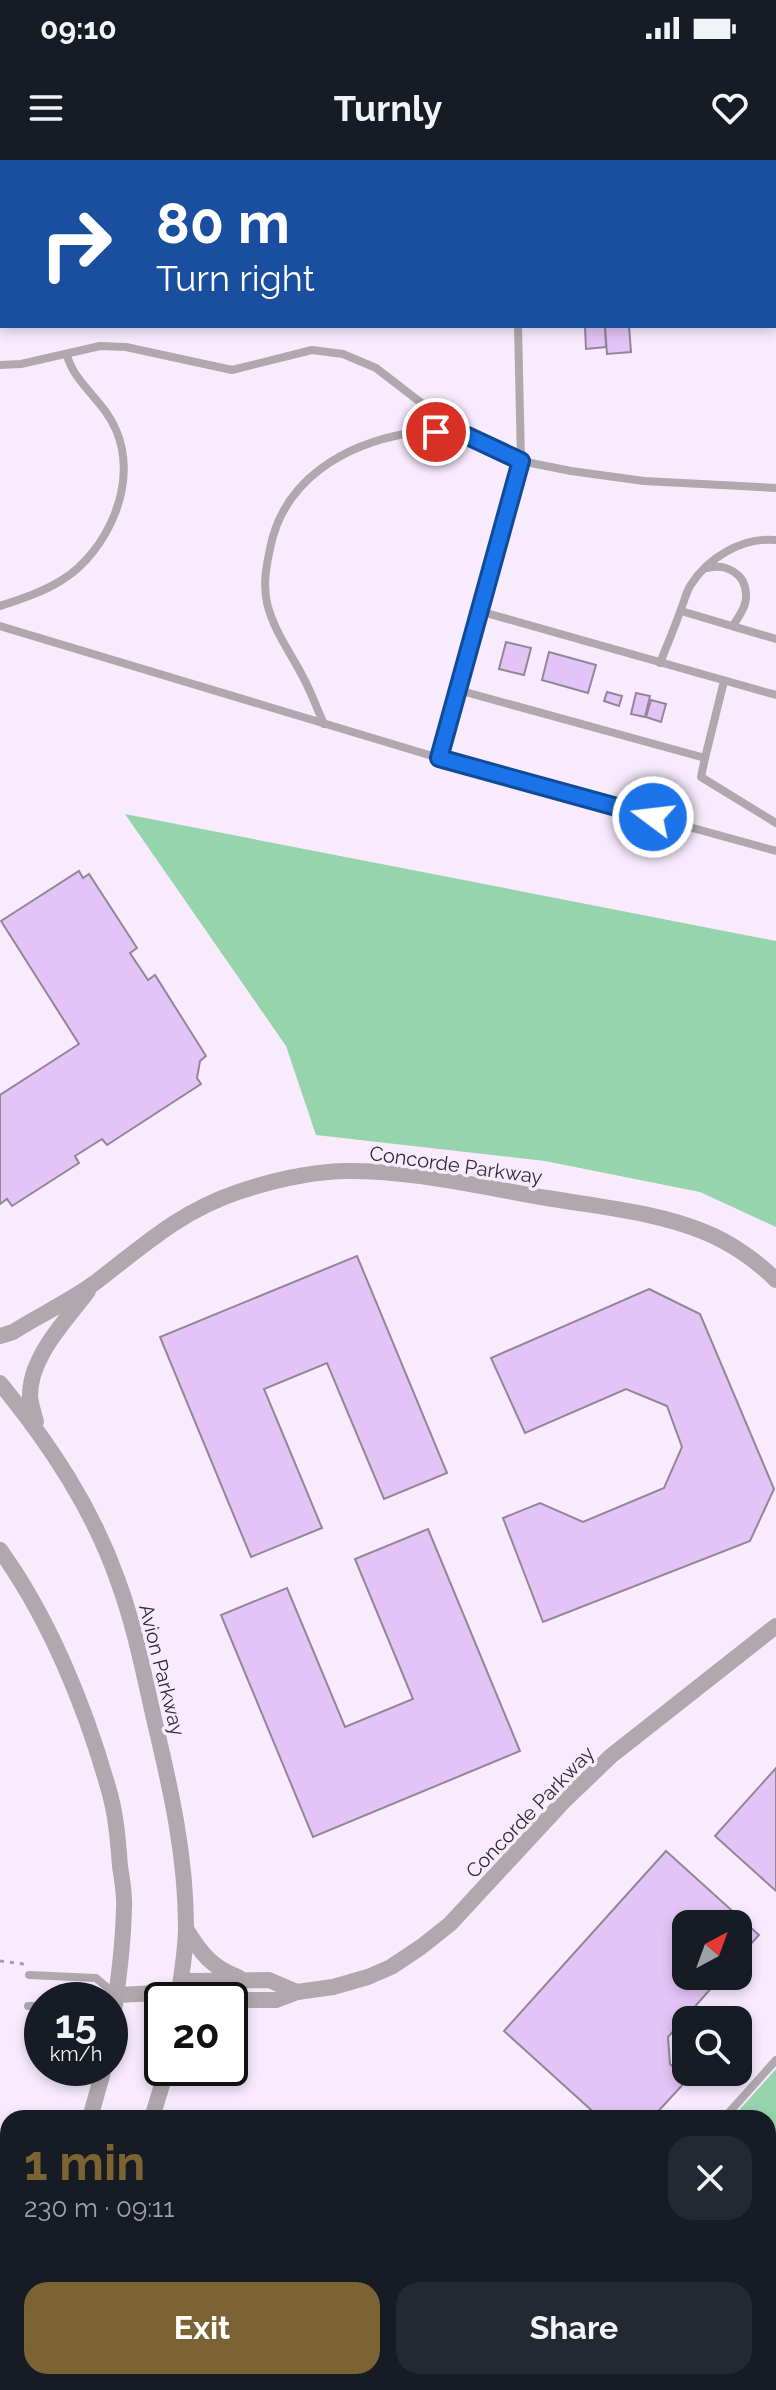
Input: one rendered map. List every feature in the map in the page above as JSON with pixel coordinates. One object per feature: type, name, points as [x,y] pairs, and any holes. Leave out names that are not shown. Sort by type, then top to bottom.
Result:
[{"type":"street","name":"Concorde Parkway","points":[[0,1336],[13,1332],[94,1284],[146,1241],[209,1204],[237,1192],[280,1180],[340,1171],[372,1171],[431,1178],[655,1217],[709,1234],[756,1262],[776,1280]]},
{"type":"street","name":"Concorde Parkway","points":[[37,1429],[30,1398],[32,1375],[44,1352],[94,1284]]},
{"type":"street","name":"Avion Parkway","points":[[0,1383],[37,1429],[79,1495],[118,1581],[134,1631],[174,1806],[186,1929],[184,1982]]},
{"type":"street","points":[[0,1550],[34,1603],[57,1648],[109,1788],[116,1824],[124,1907],[114,1982]]},
{"type":"street","name":"Concorde Parkway","points":[[248,2000],[276,2000],[297,1992],[333,1987],[368,1977],[391,1967],[421,1947],[450,1924],[563,1802],[611,1756],[776,1626]]},
{"type":"street","points":[[186,1929],[201,1953],[221,1971],[247,1980]]},
{"type":"street","name":"Concorde Parkway","points":[[190,1982],[269,1980],[297,1992]]},
{"type":"street","points":[[92,2110],[99,2086]]},
{"type":"street","points":[[154,2110],[162,2086]]},
{"type":"lane","points":[[439,758],[521,461],[518,328]]},
{"type":"lane","points":[[0,365],[21,364],[100,346],[126,347],[232,370],[312,350],[343,354],[376,368],[459,432],[521,461],[644,481],[776,488]]},
{"type":"lane","points":[[0,606],[33,595],[63,580],[104,538],[116,511],[123,457],[118,433],[107,411],[75,374],[66,354]]},
{"type":"lane","points":[[324,724],[304,678],[277,633],[267,601],[265,577],[274,528],[301,485],[345,453],[374,441],[412,432],[459,432]]},
{"type":"lane","points":[[660,663],[689,587],[703,569],[743,543],[776,540]]},
{"type":"lane","points":[[703,569],[720,565],[732,570],[743,582],[747,596],[733,626]]},
{"type":"lane","points":[[479,611],[776,695]]},
{"type":"lane","points":[[681,611],[776,639]]},
{"type":"lane","points":[[0,626],[439,758],[776,851]]},
{"type":"lane","points":[[724,681],[701,777],[776,823]]},
{"type":"lane","points":[[458,690],[705,758]]},
{"type":"lane","points":[[29,1975],[96,1978],[99,1982]]},
{"type":"lane","points":[[731,2110],[776,2060]]},
{"type":"path","points":[[0,1961],[27,1964]]},
{"type":"green space","points":[[125,814],[776,941],[776,1227],[700,1192],[545,1161],[316,1135],[286,1046]]},
{"type":"green space","points":[[776,2069],[776,2110],[739,2110]]},
{"type":"building","points":[[585,328],[605,328],[606,347],[586,349]]},
{"type":"building","points":[[605,328],[629,328],[631,352],[607,354]]},
{"type":"building","points":[[506,642],[531,648],[524,675],[499,669]]},
{"type":"building","points":[[549,652],[596,665],[588,693],[542,680]]},
{"type":"building","points":[[607,692],[622,696],[619,706],[604,701]]},
{"type":"building","points":[[636,693],[650,696],[645,717],[631,714]]},
{"type":"building","points":[[651,700],[666,704],[661,722],[646,717]]},
{"type":"building","points":[[79,871],[83,878],[89,874],[137,948],[130,953],[148,980],[155,975],[206,1056],[200,1061],[197,1078],[201,1084],[107,1145],[102,1139],[75,1156],[79,1163],[12,1206],[7,1199],[0,1204],[0,1095],[79,1044],[1,921]]},
{"type":"building","points":[[357,1256],[447,1473],[384,1499],[327,1363],[264,1389],[322,1528],[251,1557],[160,1337]]},
{"type":"building","points":[[649,1289],[700,1314],[774,1489],[750,1541],[543,1622],[503,1518],[540,1503],[583,1522],[664,1488],[682,1447],[667,1406],[626,1389],[525,1433],[491,1358]]},
{"type":"building","points":[[428,1529],[520,1751],[313,1837],[221,1615],[287,1588],[345,1727],[413,1699],[355,1559]]},
{"type":"building","points":[[776,1768],[776,1891],[715,1836]]},
{"type":"building","points":[[666,1851],[731,1910],[672,1910],[672,1990],[710,1990],[695,2006],[672,2006],[672,2032],[668,2037],[672,2086],[681,2086],[659,2110],[591,2110],[504,2031]]},
{"type":"building","points":[[752,1929],[759,1935],[752,1943]]},
{"type":"route","points":[[436,432],[459,432],[521,461],[439,758],[653,817]]}]
